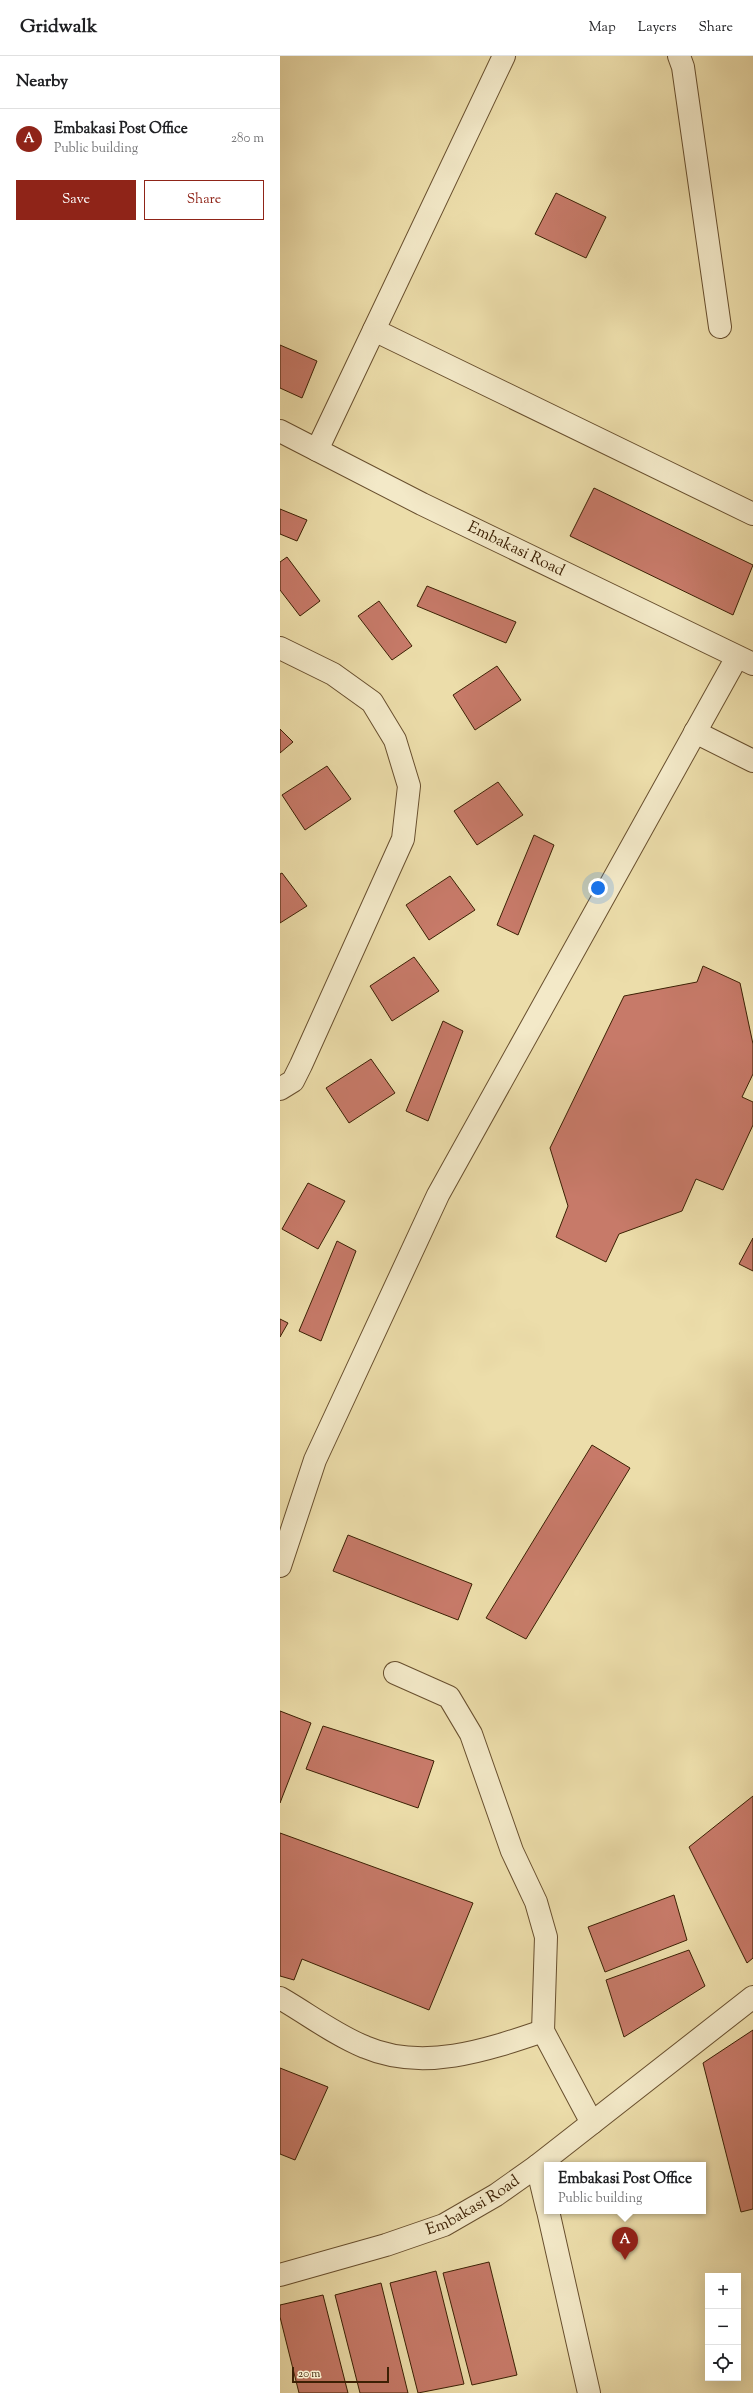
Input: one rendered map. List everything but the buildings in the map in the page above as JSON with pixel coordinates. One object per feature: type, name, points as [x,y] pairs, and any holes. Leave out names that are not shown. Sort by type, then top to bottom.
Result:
[{"type":"street","points":[[317,450],[504,56]]},
{"type":"street","points":[[678,56],[683,67],[720,327]]},
{"type":"street","points":[[374,330],[753,514]]},
{"type":"street","name":"Embakasi Road","points":[[280,431],[422,504],[745,660]]},
{"type":"street","points":[[280,648],[333,674],[372,702],[395,740],[409,786],[403,839],[301,1065],[293,1081],[280,1089]]},
{"type":"street","points":[[280,1566],[315,1460],[438,1195],[695,732],[745,660]]},
{"type":"street","points":[[695,732],[753,761]]},
{"type":"street","points":[[395,1673],[449,1697],[471,1734],[512,1851],[536,1902],[546,1937],[543,2032],[592,2123]]},
{"type":"street","name":"Embakasi Road","points":[[280,2275],[386,2245],[444,2225],[496,2195],[538,2166],[753,1997]]},
{"type":"street","points":[[280,1998],[364,2047],[393,2056],[445,2057],[482,2051],[543,2032]]},
{"type":"street","points":[[538,2166],[544,2195]]},
{"type":"street","points":[[548,2214],[589,2393]]},
{"type":"place","name":"Embakasi Post Office","points":[[625,2260]]}]
